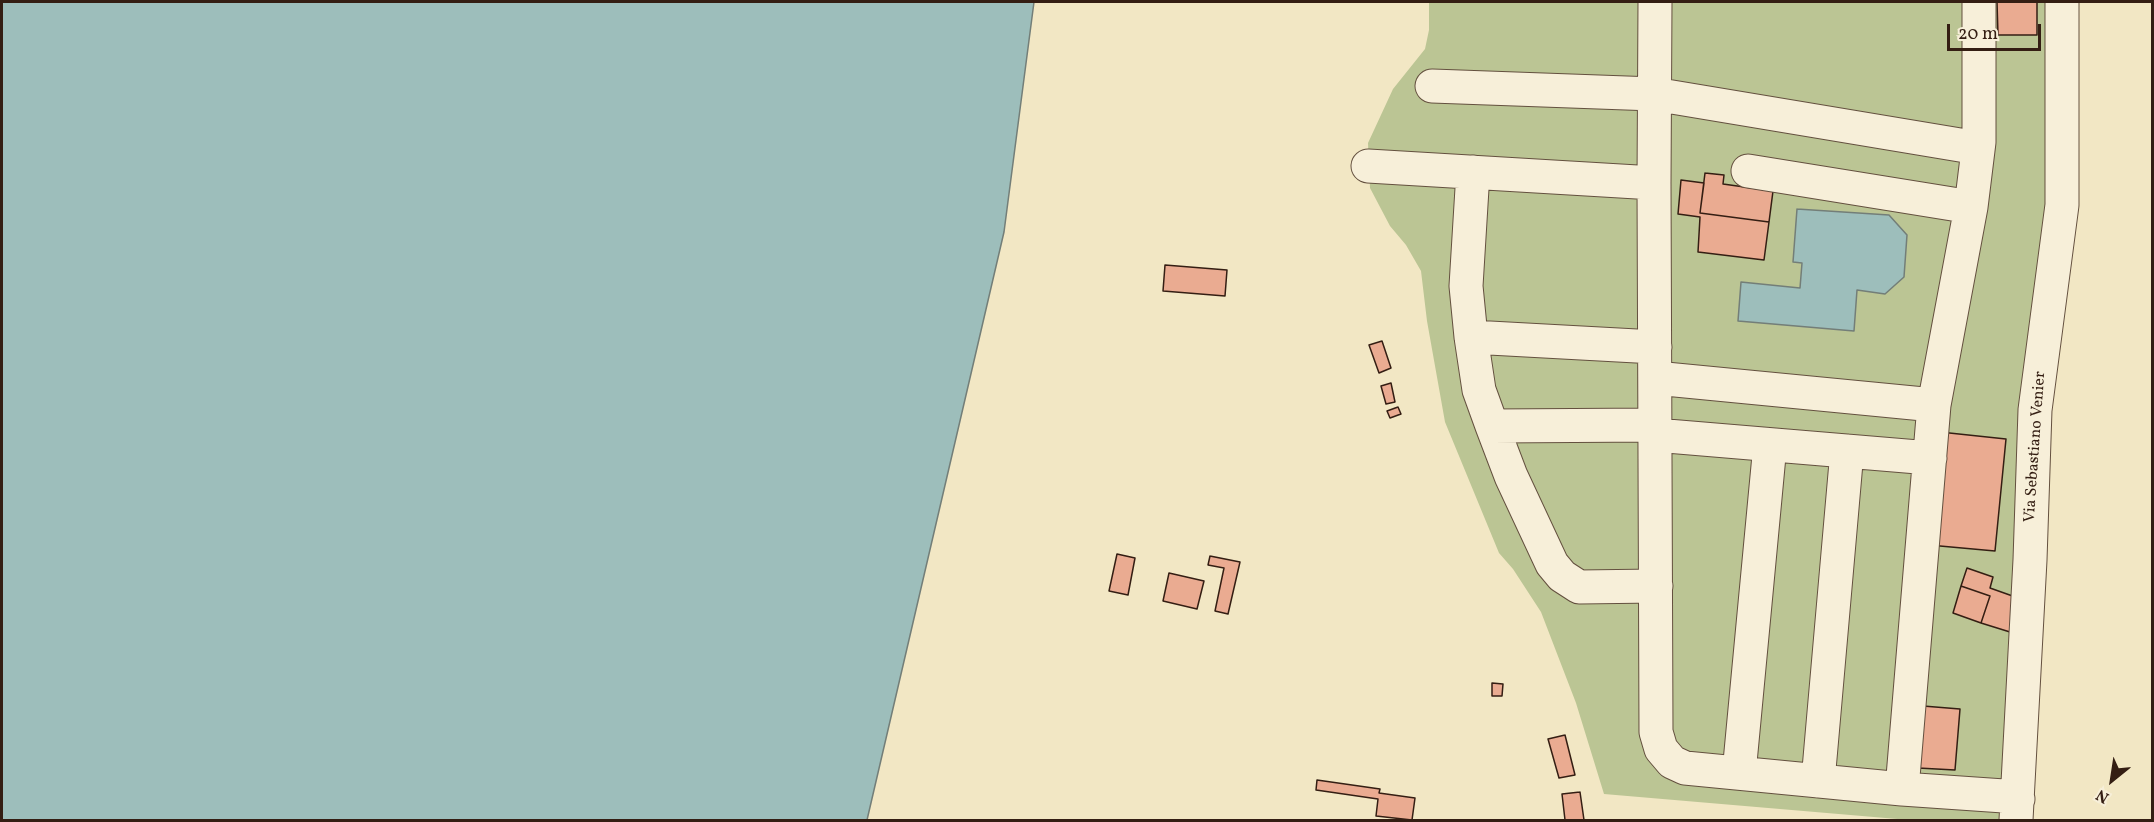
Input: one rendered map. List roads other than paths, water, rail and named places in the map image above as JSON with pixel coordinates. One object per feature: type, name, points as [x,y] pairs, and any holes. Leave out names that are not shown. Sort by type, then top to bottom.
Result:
[{"type":"street","points":[[1655,2],[1656,732],[1661,749],[1672,762],[1685,768],[1902,789],[2004,796],[2017,810]]},
{"type":"street","points":[[1902,789],[1934,405],[1971,207],[1978,148],[1979,2]]},
{"type":"street","name":"Via Sebastiano Venier","points":[[2017,810],[2035,410],[2062,205],[2062,2]]},
{"type":"street","points":[[1432,86],[1654,94],[1978,148]]},
{"type":"street","points":[[1368,166],[1654,183]]},
{"type":"street","points":[[1748,171],[1971,207]]},
{"type":"street","points":[[1473,172],[1466,286],[1471,337],[1479,390],[1511,476],[1551,564],[1562,576],[1579,587],[1656,586]]},
{"type":"street","points":[[1471,337],[1655,362],[1934,405]]},
{"type":"street","points":[[1492,426],[1655,430],[1770,445],[1930,458]]},
{"type":"street","points":[[1739,773],[1770,445]]},
{"type":"street","points":[[1818,781],[1847,451]]},
{"type":"water","points":[[2,2],[1034,2],[1004,232],[867,820],[2,820]]},
{"type":"water","points":[[1797,209],[1889,215],[1907,235],[1904,277],[1885,294],[1857,290],[1854,331],[1738,321],[1741,282],[1800,288],[1802,263],[1793,262]]}]
